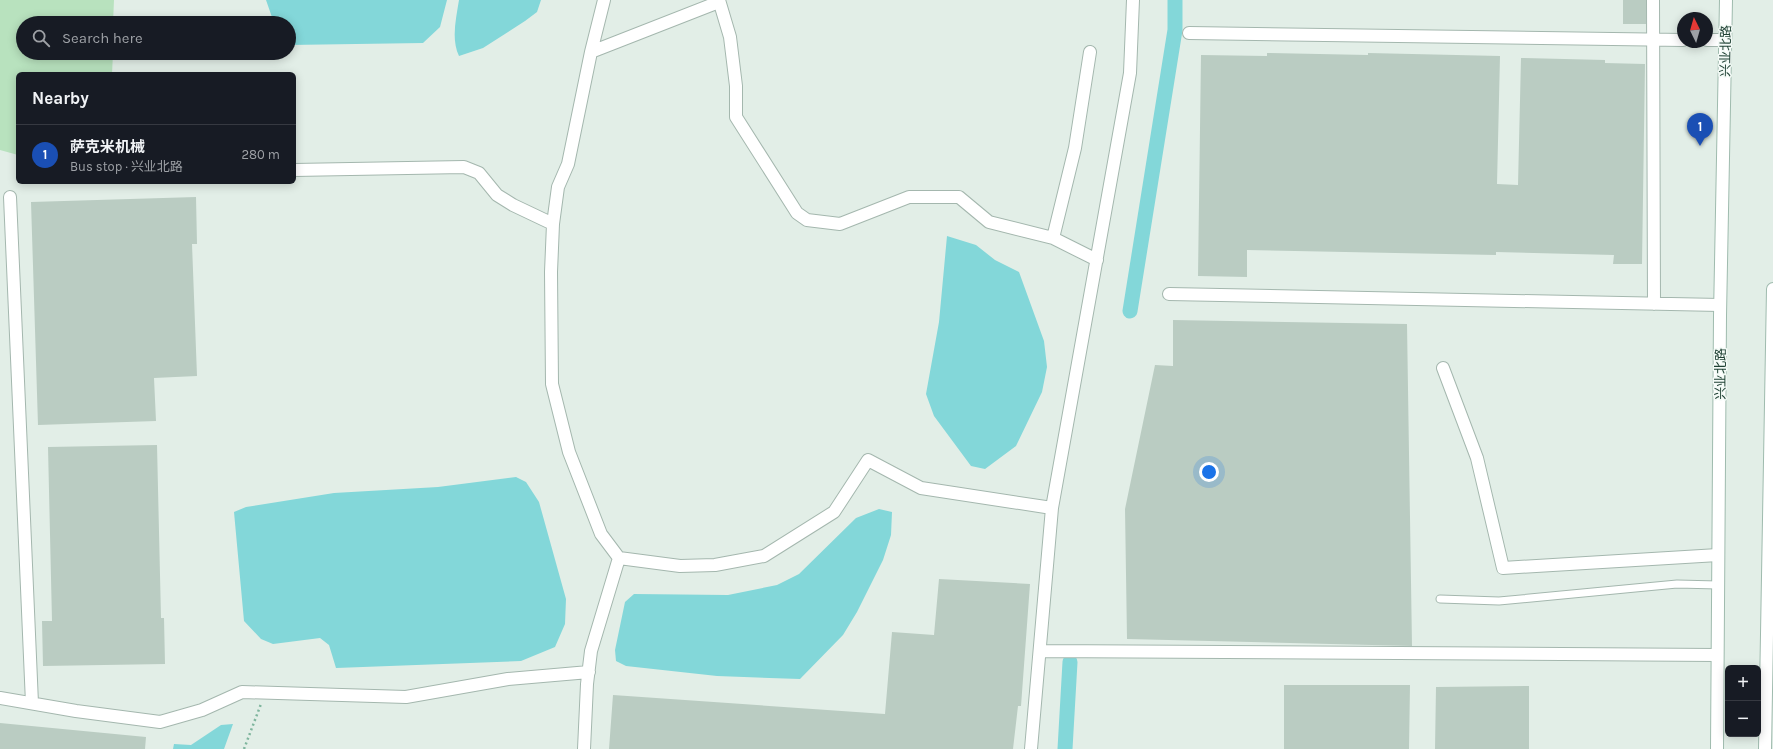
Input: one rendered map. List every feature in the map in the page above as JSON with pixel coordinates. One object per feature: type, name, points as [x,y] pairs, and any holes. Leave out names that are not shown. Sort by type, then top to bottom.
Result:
[{"type":"street","points":[[604,0],[591,52],[568,164],[558,188],[553,224],[551,272],[552,384],[569,452],[601,534],[619,558],[680,566],[716,565],[764,556],[834,512],[868,460],[921,488],[1052,508]]},
{"type":"street","points":[[1032,749],[1052,508],[1130,73],[1133,0]]},
{"type":"street","points":[[1654,0],[1654,304]]},
{"type":"street","name":"兴业北路","points":[[1717,749],[1720,305],[1726,0]]},
{"type":"street","points":[[591,52],[719,1],[730,36],[736,86],[736,117],[797,213],[806,220],[840,224],[909,197],[959,197],[989,222],[1053,238],[1096,260]]},
{"type":"street","points":[[1189,34],[1677,40]]},
{"type":"street","points":[[1713,40],[1725,40]]},
{"type":"street","points":[[1053,238],[1075,148],[1090,52]]},
{"type":"street","points":[[296,170],[464,167],[479,173],[497,194],[513,205],[553,224]]},
{"type":"street","points":[[10,197],[32,703]]},
{"type":"street","points":[[1765,749],[1773,289]]},
{"type":"street","points":[[1169,294],[1720,305]]},
{"type":"street","points":[[1443,368],[1477,458],[1503,568],[1718,555]]},
{"type":"street","points":[[584,749],[588,672],[591,651],[619,558]]},
{"type":"street","points":[[1040,650],[1351,654],[1717,655]]},
{"type":"street","points":[[0,698],[76,711],[160,722],[202,710],[242,692],[406,697],[508,679],[588,672]]},
{"type":"lane","points":[[1440,599],[1499,601],[1677,584],[1718,585]]},
{"type":"path","points":[[244,749],[266,693]]},
{"type":"green space","points":[[0,0],[114,0],[113,16],[16,16],[16,60],[113,60],[112,72],[16,72],[16,154],[0,150]]},
{"type":"water","points":[[266,0],[447,0],[440,27],[423,43],[296,45],[296,16],[272,16]]},
{"type":"water","points":[[459,0],[541,0],[537,12],[525,21],[483,48],[459,56],[455,43],[455,36]]},
{"type":"water","points":[[947,236],[976,245],[995,260],[1019,272],[1044,341],[1047,367],[1042,392],[1016,446],[985,469],[971,466],[934,416],[926,394],[939,322]]},
{"type":"water","points":[[516,477],[526,482],[539,502],[566,599],[565,624],[555,647],[521,661],[336,668],[329,645],[320,638],[273,644],[261,639],[244,621],[234,512],[246,507],[334,493],[438,487]]},
{"type":"water","points":[[879,509],[892,512],[891,535],[883,560],[857,612],[843,635],[800,679],[717,676],[626,666],[616,661],[615,650],[625,602],[634,594],[728,595],[777,585],[799,574],[856,518]]},
{"type":"water","points":[[233,724],[224,749],[173,749],[174,744],[191,745],[221,725]]},
{"type":"building","points":[[1623,0],[1646,0],[1646,24],[1623,24]]},
{"type":"building","points":[[1267,53],[1368,55],[1368,53],[1500,56],[1497,184],[1518,185],[1521,58],[1605,60],[1605,63],[1645,64],[1642,264],[1613,264],[1614,255],[1496,252],[1496,255],[1247,250],[1247,277],[1198,276],[1201,55],[1267,56]]},
{"type":"building","points":[[196,197],[197,244],[192,244],[197,376],[154,378],[156,421],[38,425],[31,202]]},
{"type":"building","points":[[1173,320],[1407,324],[1412,646],[1127,639],[1125,509],[1155,365],[1173,366]]},
{"type":"building","points":[[157,445],[161,618],[164,618],[165,664],[43,666],[42,621],[52,621],[48,447]]},
{"type":"building","points":[[939,579],[1030,584],[1021,706],[1018,706],[1013,749],[609,749],[613,695],[885,714],[892,632],[934,635]]},
{"type":"building","points":[[1284,685],[1410,685],[1409,749],[1284,749]]},
{"type":"building","points":[[1529,686],[1529,749],[1435,749],[1436,687]]},
{"type":"building","points":[[0,723],[146,737],[145,749],[0,749]]},
{"type":"waterway","points":[[1130,311],[1175,30],[1175,0]]},
{"type":"waterway","points":[[1065,749],[1070,662]]},
{"type":"place","name":"萨克米机械","points":[[1700,146]]}]
